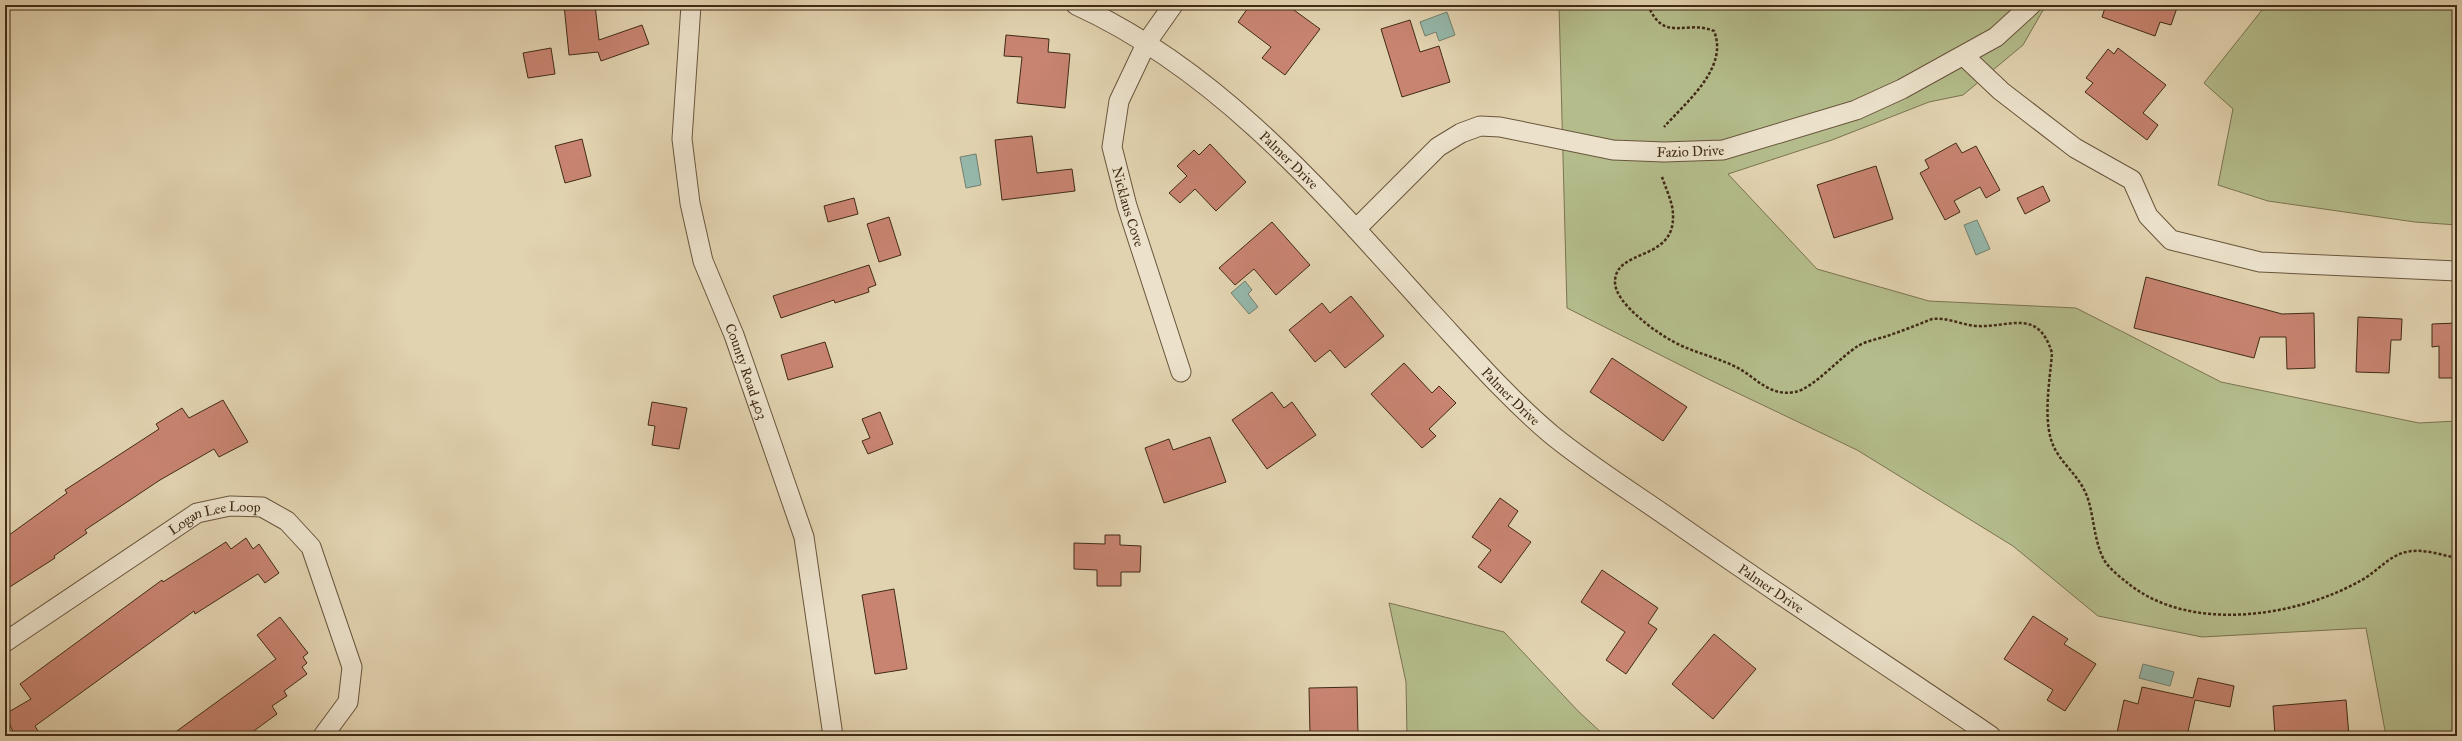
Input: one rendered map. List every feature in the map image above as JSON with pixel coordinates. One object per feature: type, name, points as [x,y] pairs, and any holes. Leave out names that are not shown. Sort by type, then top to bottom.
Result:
[{"type":"street","name":"County Road 403","points":[[691,5],[682,140],[690,203],[703,261],[734,334],[804,537],[833,736]]},
{"type":"street","name":"Palmer Drive","points":[[1076,5],[1117,24],[1147,42],[1244,116],[1334,204],[1472,358],[1551,434],[1615,483],[1991,736]]},
{"type":"street","name":"Nicklaus Cove","points":[[1173,5],[1147,42],[1119,101],[1112,147],[1127,206],[1181,372]]},
{"type":"street","name":"Fazio Drive","points":[[1356,229],[1438,146],[1462,132],[1480,126],[1500,127],[1613,150],[1664,152],[1724,150],[1856,110],[1902,89],[1996,37],[2031,5]]},
{"type":"street","points":[[1964,56],[2001,91],[2075,148],[2132,180],[2148,216],[2171,240],[2260,262],[2457,271]]},
{"type":"street","name":"Logan Lee Loop","points":[[5,642],[197,512],[230,506],[262,507],[287,521],[311,547],[352,667],[348,702],[323,736]]},
{"type":"path","points":[[1648,5],[1654,19],[1662,26],[1671,28],[1705,27],[1714,31],[1718,44],[1716,61],[1706,79],[1664,127]]},
{"type":"path","points":[[1662,177],[1673,214],[1669,237],[1655,250],[1622,264],[1617,272],[1615,281],[1616,290],[1625,304],[1653,330],[1683,347],[1713,356],[1738,368],[1760,385],[1777,392],[1794,392],[1805,389],[1859,345],[1932,319],[1943,318],[1977,326],[2015,322],[2028,324],[2039,330],[2048,342],[2052,353],[2048,424],[2050,438],[2056,452],[2072,470],[2088,498],[2098,544],[2104,559],[2139,592],[2192,612],[2265,613],[2308,602],[2360,581],[2398,554],[2408,551],[2424,552],[2457,558]]},
{"type":"green space","points":[[1559,5],[2046,5],[2023,45],[1963,95],[1929,102],[1832,140],[1728,174],[1817,269],[1929,301],[2076,308],[2221,382],[2419,423],[2457,421],[2457,736],[2386,736],[2366,628],[2202,637],[2098,616],[2013,546],[1857,450],[1708,379],[1567,308]]},
{"type":"green space","points":[[2266,5],[2457,5],[2457,225],[2415,222],[2268,201],[2218,185],[2233,109],[2204,83]]},
{"type":"green space","points":[[1389,603],[1504,632],[1578,711],[1605,736],[1407,736],[1406,682]]},
{"type":"shaded area","points":[[1447,12],[1455,35],[1439,41],[1436,32],[1425,36],[1420,22]]},
{"type":"shaded area","points":[[976,154],[981,185],[966,188],[960,157]]},
{"type":"shaded area","points":[[1977,220],[1990,249],[1976,255],[1964,225]]},
{"type":"shaded area","points":[[1245,281],[1252,290],[1248,294],[1258,307],[1249,314],[1231,293]]},
{"type":"shaded area","points":[[2143,664],[2174,672],[2170,686],[2139,678]]},
{"type":"building","points":[[564,5],[595,5],[599,40],[642,25],[649,44],[601,61],[598,52],[569,55]]},
{"type":"building","points":[[1250,5],[1287,5],[1320,29],[1285,75],[1262,58],[1271,47],[1238,22]]},
{"type":"building","points":[[2106,5],[2178,5],[2171,25],[2160,22],[2155,36],[2102,17]]},
{"type":"building","points":[[1410,20],[1420,52],[1439,46],[1450,82],[1402,97],[1381,29]]},
{"type":"building","points":[[1006,35],[1049,39],[1048,52],[1070,54],[1065,108],[1017,103],[1022,57],[1004,56]]},
{"type":"building","points":[[551,48],[555,74],[528,78],[523,53]]},
{"type":"building","points":[[2118,48],[2166,85],[2143,113],[2158,125],[2147,140],[2085,92],[2093,83],[2086,78],[2108,49],[2114,54]]},
{"type":"building","points":[[1032,136],[1037,173],[1072,169],[1075,191],[1002,200],[995,140]]},
{"type":"building","points":[[582,139],[591,176],[565,183],[555,146]]},
{"type":"building","points":[[1956,143],[1962,153],[1976,146],[2000,190],[1986,198],[1980,187],[1954,201],[1960,212],[1945,220],[1920,173],[1929,168],[1925,160]]},
{"type":"building","points":[[1210,144],[1246,182],[1216,211],[1195,189],[1180,203],[1169,193],[1187,176],[1177,166],[1194,150],[1199,155]]},
{"type":"building","points":[[1876,166],[1893,219],[1834,238],[1817,185]]},
{"type":"building","points":[[2043,186],[2050,201],[2025,214],[2017,198]]},
{"type":"building","points":[[854,198],[858,214],[828,222],[824,206]]},
{"type":"building","points":[[889,217],[901,255],[879,262],[867,224]]},
{"type":"building","points":[[1272,222],[1310,265],[1276,295],[1254,269],[1235,285],[1219,268]]},
{"type":"building","points":[[869,265],[876,285],[868,288],[869,292],[835,303],[834,300],[781,318],[773,296]]},
{"type":"building","points":[[2146,277],[2282,314],[2314,313],[2315,368],[2287,369],[2286,337],[2260,337],[2254,358],[2134,328]]},
{"type":"building","points":[[1351,296],[1384,336],[1345,368],[1330,350],[1315,362],[1289,330],[1322,303],[1330,313]]},
{"type":"building","points":[[2358,317],[2402,319],[2401,340],[2391,340],[2389,373],[2356,372]]},
{"type":"building","points":[[2457,323],[2457,378],[2439,378],[2439,346],[2432,347],[2432,324]]},
{"type":"building","points":[[825,342],[833,367],[788,380],[781,355]]},
{"type":"building","points":[[1612,358],[1687,407],[1663,441],[1590,392]]},
{"type":"building","points":[[1404,363],[1432,393],[1439,386],[1456,403],[1429,429],[1436,436],[1422,448],[1371,394]]},
{"type":"building","points":[[1272,392],[1284,408],[1292,402],[1316,435],[1267,469],[1232,420]]},
{"type":"building","points":[[223,400],[248,442],[219,457],[214,449],[160,480],[85,530],[87,533],[54,556],[55,558],[5,590],[5,538],[67,493],[65,490],[159,429],[156,424],[182,408],[189,418]]},
{"type":"building","points":[[652,402],[687,408],[679,449],[652,445],[655,426],[648,425]]},
{"type":"building","points":[[880,412],[893,444],[868,454],[862,441],[870,438],[862,419]]},
{"type":"building","points":[[1210,437],[1226,482],[1164,503],[1145,448],[1169,439],[1173,450]]},
{"type":"building","points":[[1500,498],[1518,511],[1508,526],[1531,542],[1501,583],[1478,567],[1491,550],[1472,537]]},
{"type":"building","points":[[1105,535],[1120,535],[1120,545],[1141,546],[1140,572],[1121,572],[1121,586],[1097,586],[1097,570],[1074,569],[1074,543],[1105,544]]},
{"type":"building","points":[[246,538],[253,549],[259,544],[279,573],[265,583],[258,574],[195,614],[194,611],[35,726],[41,736],[15,736],[5,714],[31,699],[20,684],[162,580],[163,582],[226,542],[231,549]]},
{"type":"building","points":[[1602,570],[1658,608],[1648,623],[1657,629],[1626,674],[1606,660],[1625,632],[1581,602]]},
{"type":"building","points":[[894,589],[907,669],[875,674],[862,595]]},
{"type":"building","points":[[2033,616],[2068,639],[2064,644],[2096,664],[2065,711],[2047,700],[2053,690],[2004,659]]},
{"type":"building","points":[[280,617],[308,653],[303,657],[307,663],[302,667],[307,674],[284,691],[287,696],[272,706],[277,714],[247,736],[170,736],[276,659],[257,635]]},
{"type":"building","points":[[1714,634],[1756,669],[1713,719],[1672,684]]},
{"type":"building","points":[[2198,678],[2234,686],[2230,707],[2195,700],[2187,736],[2131,736],[2117,733],[2124,700],[2138,704],[2142,687],[2193,698]]},
{"type":"building","points":[[1357,687],[1358,734],[1310,735],[1309,688]]},
{"type":"building","points":[[2346,700],[2349,736],[2275,736],[2273,706]]}]
